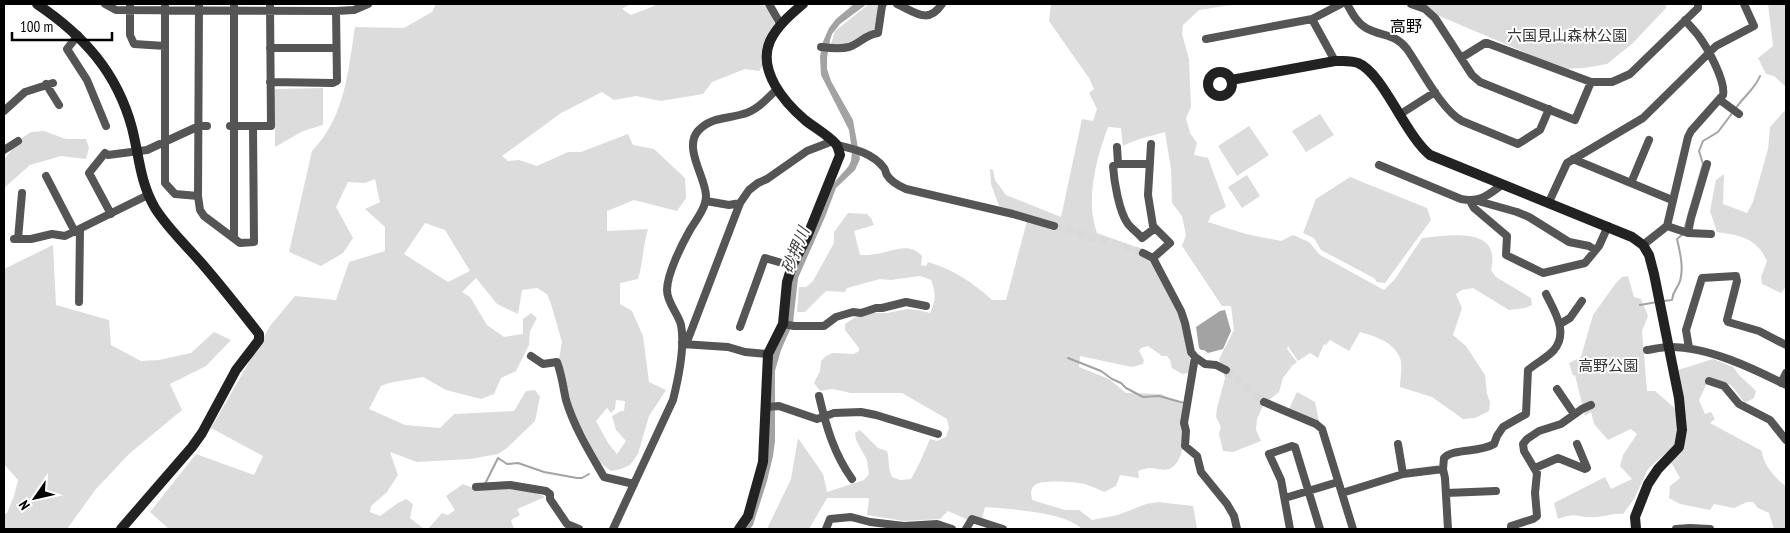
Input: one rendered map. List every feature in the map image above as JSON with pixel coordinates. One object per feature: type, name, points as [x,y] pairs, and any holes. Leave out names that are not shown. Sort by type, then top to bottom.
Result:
[{"type":"street","points":[[39,4],[67,25],[101,61],[127,111],[143,184],[148,196],[165,222],[205,267],[259,334],[259,340],[236,370],[202,433],[168,476],[121,529]]},
{"type":"street","points":[[105,4],[116,10],[130,7],[304,7],[354,10],[368,4]]},
{"type":"street","points":[[769,4],[781,25]]},
{"type":"street","points":[[803,4],[781,25],[769,44],[768,56],[771,76],[776,90],[800,116],[835,143],[870,156],[884,169],[891,180],[906,189],[1013,214],[1054,226]]},
{"type":"street","points":[[821,47],[848,48],[868,34],[878,32],[882,6],[884,4]]},
{"type":"street","points":[[897,4],[928,16],[935,12],[942,4]]},
{"type":"street","points":[[1206,39],[1312,19],[1341,4]]},
{"type":"street","points":[[1347,4],[1354,17],[1366,28],[1400,40],[1445,106],[1456,117],[1518,144],[1540,130],[1549,109]]},
{"type":"street","points":[[1412,4],[1430,12],[1472,75],[1480,82],[1575,120],[1590,82]]},
{"type":"street","points":[[1461,58],[1487,43],[1590,82],[1612,82],[1630,74],[1698,8],[1698,4]]},
{"type":"street","points":[[1549,202],[1563,168],[1574,159],[1643,118],[1716,46],[1754,26],[1744,4]]},
{"type":"street","points":[[130,7],[130,34],[134,44],[166,46]]},
{"type":"street","points":[[164,7],[166,46],[165,182],[175,194],[198,196]]},
{"type":"street","points":[[199,7],[203,126],[198,196],[200,210],[204,216],[240,243],[254,242],[253,126]]},
{"type":"street","points":[[234,7],[232,126],[234,238]]},
{"type":"street","points":[[232,126],[271,126],[270,7]]},
{"type":"street","points":[[270,82],[337,82],[338,9]]},
{"type":"street","points":[[1312,19],[1335,61]]},
{"type":"street","points":[[1643,245],[1667,226],[1688,137],[1691,131],[1723,96],[1723,86],[1708,53],[1698,34],[1685,20]]},
{"type":"street","points":[[78,36],[67,49],[87,80],[106,126]]},
{"type":"street","points":[[270,48],[336,48]]},
{"type":"street","points":[[1231,80],[1335,61],[1351,61],[1365,67],[1372,73],[1416,141],[1430,155],[1608,226],[1632,237],[1643,245],[1649,255],[1654,274],[1679,400],[1682,430],[1679,447],[1658,468],[1648,484],[1635,517],[1636,529]]},
{"type":"street","points":[[4,111],[25,92],[50,84],[59,105]]},
{"type":"street","points":[[613,529],[674,400],[682,343],[681,324],[669,299],[667,290],[679,253],[706,201],[706,190],[693,150],[696,134],[705,125],[722,117],[745,114],[756,108],[776,90]]},
{"type":"street","points":[[1400,115],[1435,92]]},
{"type":"street","points":[[1720,100],[1739,114]]},
{"type":"street","points":[[99,146],[108,155],[148,150],[203,126]]},
{"type":"street","points":[[1631,183],[1649,140]]},
{"type":"street","points":[[4,150],[18,141]]},
{"type":"street","points":[[682,343],[688,339],[740,203],[749,190],[807,151],[835,143]]},
{"type":"street","points":[[739,529],[748,516],[764,462],[771,407],[768,354],[784,324],[787,282],[792,266],[807,236],[840,155],[835,143]]},
{"type":"street","points":[[1151,144],[1148,195],[1155,228],[1170,243],[1153,258]]},
{"type":"street","points":[[1117,147],[1118,164]]},
{"type":"street","points":[[105,153],[89,173],[111,214]]},
{"type":"street","points":[[1574,159],[1672,200]]},
{"type":"street","points":[[1150,164],[1118,164],[1113,166],[1117,194],[1127,223],[1142,238],[1155,228]]},
{"type":"street","points":[[1688,233],[1707,164]]},
{"type":"street","points":[[1379,165],[1461,199],[1516,212],[1570,242],[1589,246],[1595,250]]},
{"type":"street","points":[[46,176],[77,231],[79,302]]},
{"type":"street","points":[[1474,201],[1503,184]]},
{"type":"street","points":[[22,193],[16,239],[31,239],[52,234],[65,236],[148,196]]},
{"type":"street","points":[[706,201],[724,204],[740,203]]},
{"type":"street","points":[[1474,201],[1474,208],[1507,236],[1506,255],[1543,273],[1585,262],[1595,250],[1608,226]]},
{"type":"street","points":[[1667,226],[1688,233],[1711,234]]},
{"type":"street","points":[[1143,253],[1153,258],[1181,310],[1191,352],[1195,358],[1205,364],[1216,365],[1226,370]]},
{"type":"street","points":[[740,327],[765,258],[792,266]]},
{"type":"street","points":[[1689,348],[1686,330],[1702,278],[1745,275]]},
{"type":"street","points":[[1736,276],[1738,281],[1728,322],[1759,331],[1786,345]]},
{"type":"street","points":[[1448,529],[1443,468],[1444,458],[1447,455],[1489,447],[1494,444],[1503,428],[1526,414],[1528,370],[1554,350],[1559,340],[1560,324],[1546,294]]},
{"type":"street","points":[[1560,324],[1570,318],[1582,301]]},
{"type":"street","points":[[784,324],[824,326],[836,316],[852,312],[861,313],[906,302],[926,306]]},
{"type":"street","points":[[682,343],[728,347],[745,352],[768,354]]},
{"type":"street","points":[[1647,350],[1668,347],[1689,348],[1744,365],[1784,384],[1786,373]]},
{"type":"street","points":[[531,356],[543,364],[557,362],[561,372],[566,400],[572,415],[581,437],[604,477],[634,484]]},
{"type":"street","points":[[1195,358],[1184,423],[1186,431],[1185,446],[1197,456],[1202,472],[1234,516],[1237,529]]},
{"type":"street","points":[[1709,381],[1724,386],[1739,404],[1770,420],[1786,440]]},
{"type":"street","points":[[1557,389],[1574,414]]},
{"type":"street","points":[[820,396],[824,417],[838,457],[852,479]]},
{"type":"street","points":[[1264,402],[1316,424],[1322,429],[1353,529]]},
{"type":"street","points":[[1510,529],[1511,526],[1537,516],[1535,493],[1537,473],[1523,449],[1523,444],[1539,431],[1561,424],[1591,405]]},
{"type":"street","points":[[771,407],[817,419],[834,413],[861,412],[938,434]]},
{"type":"street","points":[[1398,444],[1403,474]]},
{"type":"street","points":[[1535,468],[1558,458],[1584,469],[1587,468],[1577,444]]},
{"type":"street","points":[[1290,529],[1286,498],[1281,480],[1269,454],[1292,446],[1295,447],[1320,529]]},
{"type":"street","points":[[1342,493],[1403,474],[1443,468]]},
{"type":"street","points":[[1286,498],[1338,482]]},
{"type":"street","points":[[476,487],[510,485],[546,491],[550,494],[550,499],[567,524],[579,529]]},
{"type":"street","points":[[1446,493],[1496,491]]},
{"type":"street","points":[[826,529],[830,519],[851,517],[869,526],[904,528],[936,526],[952,529]]},
{"type":"street","points":[[966,529],[972,519],[1000,529]]},
{"type":"street","points":[[1676,529],[1710,529]]},
{"type":"green space","points":[[436,4],[630,4],[622,9],[631,15],[659,4],[760,4],[770,9],[778,36],[767,61],[759,71],[745,69],[712,82],[703,94],[661,101],[636,96],[614,100],[602,92],[561,113],[502,156],[508,161],[519,160],[537,166],[568,152],[581,152],[628,134],[633,145],[654,149],[685,178],[686,198],[677,211],[634,200],[607,211],[607,231],[648,229],[638,279],[620,283],[620,304],[632,311],[643,336],[649,382],[666,390],[649,416],[638,454],[630,465],[621,469],[611,471],[599,462],[574,414],[559,359],[562,342],[547,294],[537,288],[522,290],[518,314],[497,304],[476,278],[462,292],[470,297],[487,325],[504,337],[523,334],[523,319],[531,313],[537,318],[530,331],[529,345],[516,371],[501,378],[494,394],[481,399],[446,390],[423,377],[389,383],[381,386],[369,409],[405,425],[440,428],[454,414],[514,411],[526,391],[535,390],[540,397],[535,421],[507,448],[498,454],[470,459],[417,462],[390,452],[398,475],[387,492],[371,506],[370,512],[380,516],[406,499],[413,504],[410,518],[424,529],[169,529],[150,512],[196,454],[254,475],[263,456],[211,428],[270,326],[295,296],[336,300],[349,262],[385,251],[385,227],[365,209],[380,202],[375,179],[365,183],[348,182],[336,207],[353,238],[343,253],[321,266],[289,252],[312,151],[332,124],[343,93],[355,27],[404,28],[432,12]],"holes":[[[425,223],[445,230],[470,271],[448,282],[404,254]],[[616,400],[625,401],[624,411],[612,416],[616,430],[626,441],[617,454],[608,443],[596,421],[607,408],[611,413],[615,409]]]},
{"type":"green space","points":[[869,4],[881,4],[875,29],[854,43],[843,45],[831,44],[835,31]]},
{"type":"green space","points":[[1051,4],[1238,4],[1199,10],[1183,25],[1182,34],[1189,59],[1191,107],[1186,118],[1190,133],[1197,143],[1194,155],[1208,158],[1226,207],[1211,215],[1208,222],[1246,234],[1281,241],[1293,235],[1309,242],[1320,255],[1384,290],[1395,279],[1422,238],[1458,235],[1470,236],[1481,240],[1489,246],[1492,256],[1491,270],[1496,277],[1531,298],[1532,305],[1509,310],[1473,288],[1462,290],[1456,294],[1462,308],[1453,335],[1466,346],[1485,375],[1490,402],[1489,411],[1475,418],[1463,419],[1432,397],[1400,387],[1401,365],[1397,352],[1383,341],[1360,332],[1349,351],[1330,340],[1326,345],[1324,344],[1318,358],[1310,353],[1298,361],[1288,346],[1287,349],[1297,362],[1283,378],[1279,392],[1264,404],[1262,408],[1257,419],[1256,430],[1261,441],[1233,452],[1223,451],[1219,434],[1221,427],[1216,417],[1225,378],[1219,359],[1234,330],[1231,306],[1222,306],[1182,246],[1186,235],[1182,216],[1172,203],[1171,169],[1165,132],[1123,146],[1121,128],[1108,127],[1096,166],[1092,194],[1092,207],[1097,233],[1150,252],[1151,258],[1179,314],[1185,333],[1186,350],[1190,358],[1189,373],[1182,374],[1172,368],[1167,356],[1162,356],[1148,346],[1141,348],[1139,351],[1144,360],[1143,364],[1132,367],[1080,356],[1079,367],[1109,379],[1126,393],[1161,394],[1186,406],[1182,451],[1175,465],[1169,469],[1144,469],[1138,471],[1139,478],[1120,475],[1116,486],[1104,492],[1081,483],[1044,482],[1032,488],[1032,500],[1065,510],[1079,510],[1092,520],[1118,515],[1146,504],[1158,502],[1193,506],[1197,528],[1082,529],[1074,523],[1051,515],[985,507],[982,518],[973,516],[968,520],[948,511],[940,519],[904,521],[867,515],[869,498],[827,498],[809,529],[767,529],[791,479],[798,438],[823,474],[827,492],[864,480],[869,474],[867,460],[856,440],[855,433],[860,430],[878,448],[887,451],[892,477],[900,480],[911,479],[930,439],[937,441],[946,437],[949,428],[947,419],[902,393],[851,393],[833,389],[820,391],[814,383],[820,371],[821,361],[826,356],[833,353],[854,354],[859,351],[859,348],[845,330],[845,324],[854,318],[871,313],[887,313],[907,309],[930,313],[935,297],[931,280],[920,276],[891,280],[880,279],[847,288],[845,292],[826,291],[805,312],[797,312],[799,287],[806,287],[813,281],[834,243],[834,232],[848,213],[867,214],[874,225],[854,231],[860,255],[906,248],[912,249],[922,256],[921,265],[926,266],[928,262],[946,268],[970,282],[992,300],[1006,300],[1027,221],[1048,227],[1051,221],[999,206],[991,184],[990,169],[993,170],[995,180],[1006,195],[1061,217],[1082,119],[1093,121],[1097,109],[1089,93],[1094,89],[1089,78],[1049,21]]},
{"type":"green space","name":"六国見山森林公園","points":[[1411,4],[1666,4],[1666,8],[1633,43],[1607,64],[1563,69],[1540,61],[1522,51]]},
{"type":"green space","points":[[1768,4],[1786,4],[1786,87],[1774,76],[1766,74],[1758,58],[1773,46]]},
{"type":"green space","points":[[323,88],[323,125],[303,131],[275,147],[275,89]]},
{"type":"green space","points":[[1786,109],[1786,287],[1781,293],[1762,284],[1761,277],[1767,261],[1758,247],[1747,239],[1717,232],[1710,211],[1716,180],[1724,174],[1723,204],[1747,213],[1753,202],[1768,149],[1770,127]]},
{"type":"green space","points":[[1320,114],[1334,135],[1306,152],[1292,131]]},
{"type":"green space","points":[[1249,126],[1269,155],[1237,176],[1218,146]]},
{"type":"green space","points":[[44,131],[66,139],[86,139],[89,148],[86,159],[61,156],[30,165],[4,188],[4,160],[19,140],[31,132]]},
{"type":"green space","points":[[1247,175],[1260,196],[1242,208],[1228,187]]},
{"type":"green space","points":[[1350,177],[1427,208],[1431,220],[1385,283],[1377,282],[1374,278],[1321,250],[1314,238],[1303,233],[1316,199]]},
{"type":"green space","points":[[53,245],[56,305],[109,320],[111,345],[141,361],[159,360],[191,353],[214,332],[231,340],[206,366],[170,384],[182,410],[129,454],[96,489],[67,529],[4,529],[4,514],[7,513],[14,496],[18,480],[4,464],[4,269]]},
{"type":"green space","name":"高野公園","points":[[1628,276],[1634,297],[1641,299],[1648,316],[1642,331],[1647,391],[1655,391],[1677,410],[1678,370],[1713,359],[1733,367],[1756,391],[1754,398],[1745,403],[1731,385],[1709,379],[1699,400],[1705,414],[1711,412],[1715,419],[1710,423],[1762,451],[1764,461],[1770,471],[1786,486],[1786,529],[1774,529],[1769,513],[1758,508],[1753,502],[1747,502],[1734,508],[1714,504],[1710,510],[1680,504],[1669,498],[1670,486],[1680,478],[1666,453],[1648,469],[1634,499],[1623,514],[1594,517],[1572,515],[1558,519],[1554,503],[1605,477],[1611,489],[1632,479],[1620,466],[1623,455],[1637,434],[1631,429],[1608,440],[1594,424],[1591,412],[1585,416],[1575,375],[1573,376],[1569,363],[1581,357],[1593,315],[1616,283],[1622,277]]},
{"type":"green space","points":[[1297,392],[1315,402],[1319,421],[1289,409]]},
{"type":"green space","points":[[463,484],[478,490],[510,488],[536,493],[545,497],[517,509],[520,515],[511,520],[514,529],[428,529],[442,513],[448,515],[455,510],[446,496]]},
{"type":"shaded area","name":"砂押川","points":[[854,4],[867,4],[840,24],[832,34],[827,58],[827,69],[831,81],[853,120],[860,159],[855,170],[836,188],[798,278],[793,323],[781,350],[775,371],[775,441],[773,456],[753,525],[750,529],[743,529],[761,480],[770,364],[792,276],[831,186],[851,161],[852,152],[849,130],[821,75],[820,57],[822,44],[829,28],[836,19]]},
{"type":"shaded area","points":[[1225,310],[1231,331],[1223,349],[1208,353],[1201,350],[1199,348],[1196,327],[1220,311]]},
{"type":"waterway","points":[[1736,108],[1760,76]]},
{"type":"waterway","points":[[1684,230],[1703,164],[1699,151],[1703,141],[1718,132],[1733,112]]},
{"type":"waterway","points":[[1664,301],[1672,300],[1680,281],[1682,265],[1677,239],[1683,234]]},
{"type":"waterway","points":[[1640,305],[1657,302]]},
{"type":"waterway","points":[[1068,358],[1101,371],[1143,397],[1159,396],[1184,403]]},
{"type":"waterway","points":[[485,484],[498,458],[507,464],[518,463],[544,472],[577,478],[582,478],[589,474]]},
{"type":"tunnel","points":[[1054,226],[1143,253]]},
{"type":"tunnel","points":[[1226,370],[1264,402]]},
{"type":"district","name":"高野","points":[[1406,26]]}]
